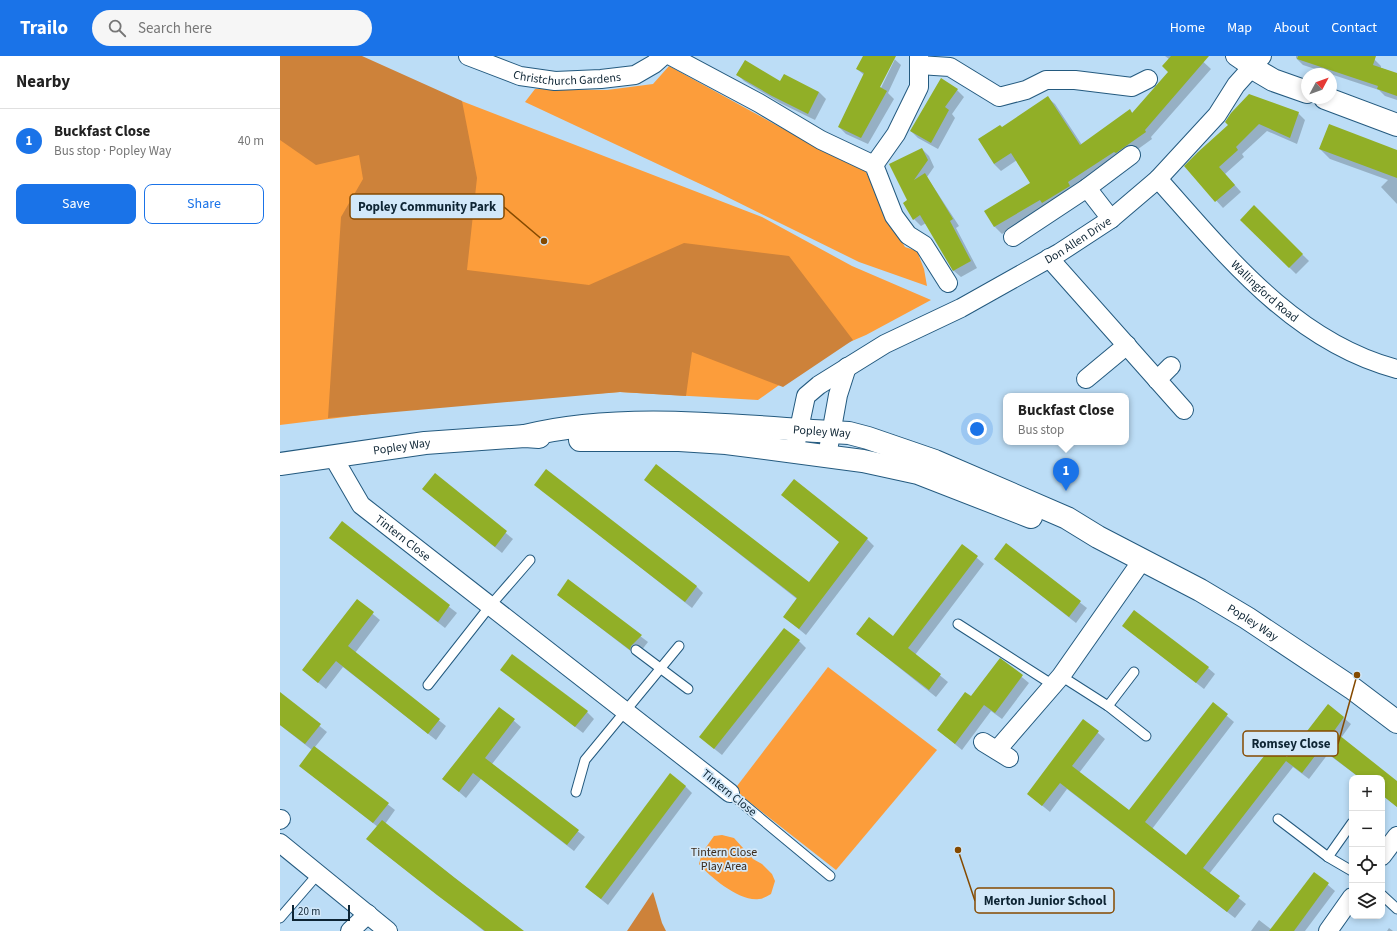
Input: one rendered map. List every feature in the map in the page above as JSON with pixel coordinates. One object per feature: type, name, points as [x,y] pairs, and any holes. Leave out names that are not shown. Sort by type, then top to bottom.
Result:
[{"type":"street","name":"Christchurch Gardens","points":[[468,56],[520,76],[555,81],[635,76],[654,64],[663,56]]},
{"type":"street","points":[[671,56],[759,103],[821,140],[874,165],[894,216],[908,235],[924,245],[948,282]]},
{"type":"street","points":[[874,165],[896,134],[919,87],[918,59],[950,67],[999,97],[1026,90],[1046,80],[1075,80],[1132,87],[1148,79]]},
{"type":"street","points":[[1249,60],[1273,80],[1301,90]]},
{"type":"street","name":"Don Allen Drive","points":[[794,452],[806,396],[819,385],[885,344],[961,308],[1049,258],[1111,219],[1158,179],[1217,115],[1236,85],[1249,60]]},
{"type":"street","points":[[1337,102],[1397,125]]},
{"type":"street","points":[[1013,238],[1087,188],[1131,155]]},
{"type":"street","name":"Wallingford Road","points":[[1158,179],[1219,246],[1287,313],[1326,340],[1371,362],[1397,369]]},
{"type":"street","points":[[1087,188],[1111,219]]},
{"type":"street","points":[[1049,258],[1184,410]]},
{"type":"street","points":[[1086,379],[1126,345]]},
{"type":"street","points":[[1157,380],[1171,366]]},
{"type":"street","points":[[828,456],[838,395],[847,367]]},
{"type":"street","name":"Popley Way","points":[[525,436],[550,429],[578,426],[651,423],[831,432],[868,438],[935,461],[1067,518],[1098,538],[1143,559],[1200,590],[1280,638],[1352,688],[1397,722]]},
{"type":"street","name":"Popley Way","points":[[280,464],[332,455],[425,443],[525,436],[590,440],[679,440],[726,443],[828,456],[918,473],[1070,531],[1098,538]]},
{"type":"street","name":"Tintern Close","points":[[332,455],[361,505],[730,793]]},
{"type":"street","points":[[996,750],[1057,680],[1143,559]]},
{"type":"street","points":[[1385,852],[1397,836]]},
{"type":"street","points":[[280,843],[388,931]]},
{"type":"street","points":[[1328,931],[1349,901]]},
{"type":"street","points":[[350,931],[368,914]]},
{"type":"lane","points":[[428,685],[490,606],[530,560]]},
{"type":"lane","points":[[958,624],[1057,680],[1108,706],[1146,736]]},
{"type":"lane","points":[[576,792],[585,760],[662,669],[679,646]]},
{"type":"lane","points":[[636,650],[688,689]]},
{"type":"lane","points":[[1108,706],[1134,672]]},
{"type":"lane","name":"Tintern Close","points":[[730,793],[830,876]]},
{"type":"lane","points":[[1278,819],[1328,857],[1349,869]]},
{"type":"lane","points":[[1328,857],[1349,827]]},
{"type":"lane","points":[[280,918],[318,874]]},
{"type":"lane","points":[[1385,898],[1397,909]]},
{"type":"green space","points":[[280,56],[345,56],[762,217],[852,266],[931,300],[866,335],[824,353],[758,400],[620,392],[459,403],[280,425]]},
{"type":"green space","points":[[669,66],[778,126],[865,170],[888,217],[905,247],[917,251],[924,269],[927,286],[859,262],[711,189],[525,102],[535,89],[607,90],[653,84]]},
{"type":"green space","points":[[828,667],[937,750],[836,870],[734,790]]},
{"type":"green space","name":"Tintern Close Play Area","points":[[722,835],[734,838],[753,859],[762,864],[772,874],[775,881],[771,894],[760,899],[743,897],[718,882],[699,864],[702,853],[714,836]]},
{"type":"shaded area","points":[[280,56],[362,56],[462,101],[477,178],[467,270],[589,285],[684,243],[789,256],[853,340],[783,387],[692,352],[686,396],[620,392],[328,418],[341,217],[363,179],[359,155],[316,165],[280,140]]},
{"type":"shaded area","points":[[653,892],[662,923],[666,931],[627,931]]},
{"type":"building","points":[[863,56],[896,56],[880,87],[887,91],[861,138],[838,127],[864,73],[856,69]]},
{"type":"building","points":[[1171,56],[1209,56],[1145,130],[1146,132],[1116,153],[1114,152],[1068,182],[1070,186],[1042,203],[1040,200],[994,227],[984,211],[1030,183],[1011,153],[994,164],[978,139],[1000,125],[1002,127],[1048,96],[1080,145],[1130,109],[1132,113],[1168,72],[1162,66]]},
{"type":"building","points":[[1298,56],[1376,56],[1373,65],[1397,73],[1397,96],[1377,89],[1378,86],[1337,72],[1337,68],[1324,68],[1297,59]]},
{"type":"building","points":[[745,60],[780,81],[784,74],[819,92],[808,114],[772,96],[736,75]]},
{"type":"building","points":[[941,78],[958,89],[945,107],[949,110],[931,143],[910,131]]},
{"type":"building","points":[[1249,94],[1299,112],[1290,138],[1259,124],[1236,147],[1238,150],[1219,167],[1235,185],[1215,202],[1184,166],[1228,125],[1225,122],[1231,113]]},
{"type":"building","points":[[1329,124],[1397,150],[1397,178],[1319,149]]},
{"type":"building","points":[[922,148],[928,160],[914,180],[925,173],[953,219],[950,221],[971,261],[953,271],[920,215],[913,220],[903,203],[907,200],[889,164]]},
{"type":"building","points":[[1254,205],[1303,254],[1289,268],[1240,220]]},
{"type":"building","points":[[656,464],[809,582],[839,542],[781,495],[794,479],[868,538],[799,629],[783,617],[797,598],[644,480]]},
{"type":"building","points":[[546,469],[697,586],[685,602],[534,485]]},
{"type":"building","points":[[435,473],[507,531],[495,547],[422,489]]},
{"type":"building","points":[[342,521],[450,605],[438,622],[329,538]]},
{"type":"building","points":[[1006,543],[1081,601],[1069,617],[994,559]]},
{"type":"building","points":[[962,544],[978,556],[908,648],[941,674],[929,690],[856,634],[869,617],[893,636]]},
{"type":"building","points":[[568,579],[642,635],[631,646],[630,650],[557,595]]},
{"type":"building","points":[[357,599],[374,612],[348,646],[440,719],[428,734],[336,661],[318,683],[302,670]]},
{"type":"building","points":[[1134,610],[1209,667],[1196,683],[1122,626]]},
{"type":"building","points":[[784,628],[800,640],[714,749],[699,737]]},
{"type":"building","points":[[512,654],[588,711],[575,727],[500,670]]},
{"type":"building","points":[[1000,658],[1023,675],[995,713],[984,705],[955,744],[937,730],[965,692],[971,696]]},
{"type":"building","points":[[280,692],[321,724],[305,744],[280,725]]},
{"type":"building","points":[[1213,702],[1228,714],[1145,822],[1186,855],[1272,746],[1287,757],[1328,704],[1344,717],[1334,731],[1397,781],[1397,807],[1385,797],[1385,775],[1356,775],[1321,748],[1302,773],[1286,761],[1203,868],[1240,896],[1227,912],[1060,783],[1042,806],[1027,794],[1083,719],[1099,731],[1072,766],[1129,810]]},
{"type":"building","points":[[499,707],[515,719],[485,758],[579,830],[567,845],[473,773],[459,792],[442,779]]},
{"type":"building","points":[[314,746],[389,803],[373,823],[299,766]]},
{"type":"building","points":[[670,773],[686,786],[601,899],[585,887]]},
{"type":"building","points":[[382,820],[524,931],[485,931],[437,895],[366,839]]},
{"type":"building","points":[[1314,872],[1329,883],[1294,931],[1269,931]]},
{"type":"place","name":"Popley Community Park","points":[[544,241]]},
{"type":"place","name":"Buckfast Close","points":[[1066,491]]},
{"type":"place","name":"Romsey Close","points":[[1357,675]]},
{"type":"place","name":"Merton Junior School","points":[[958,850]]}]
